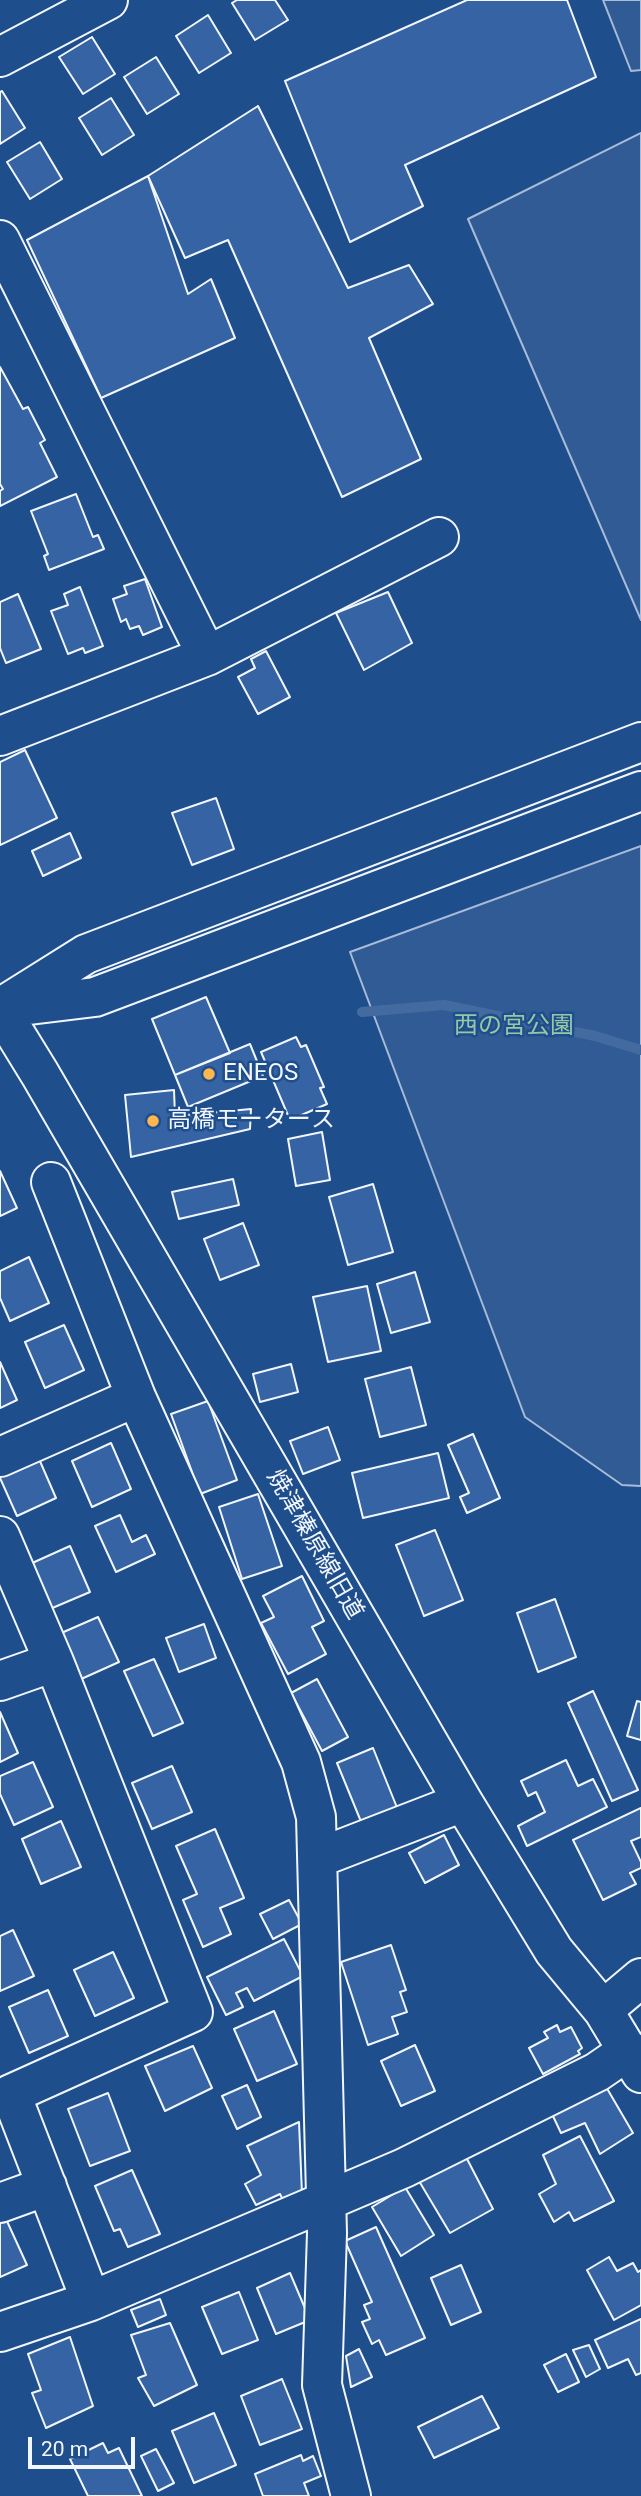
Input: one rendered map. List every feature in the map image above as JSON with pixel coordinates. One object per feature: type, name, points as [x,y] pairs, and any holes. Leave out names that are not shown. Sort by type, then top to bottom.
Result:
[{"type":"street","points":[[0,57],[108,0]]},
{"type":"street","points":[[0,240],[207,656]]},
{"type":"street","points":[[0,736],[207,656],[439,537]]},
{"type":"street","points":[[0,1008],[86,954],[641,742]]},
{"type":"street","points":[[0,1008],[94,997],[641,791]]},
{"type":"street","name":"焼津榛原線旧道","points":[[0,1008],[463,1802],[554,1951],[603,2010],[635,2061]]},
{"type":"street","points":[[51,1182],[136,1396],[301,1762],[316,1818],[327,2233],[322,2385],[351,2496]]},
{"type":"street","points":[[0,1457],[136,1396]]},
{"type":"street","points":[[0,1536],[54,1662],[193,2012],[6,2081],[91,2301]]},
{"type":"street","points":[[0,1681],[54,1662]]},
{"type":"street","points":[[318,1858],[463,1802]]},
{"type":"street","points":[[603,2010],[641,1978]]},
{"type":"street","points":[[0,2332],[91,2301],[326,2202],[404,2168],[597,2072],[635,2061]]},
{"type":"street","points":[[0,2203],[47,2186]]},
{"type":"shaded area","points":[[603,0],[641,0],[641,70],[631,71]]},
{"type":"shaded area","points":[[641,133],[641,620],[468,219]]},
{"type":"shaded area","name":"西の宮公園","points":[[641,846],[641,1486],[622,1485],[525,1417],[350,952]]},
{"type":"building","points":[[237,0],[275,0],[288,20],[255,40],[232,3]]},
{"type":"building","points":[[467,0],[567,0],[596,77],[405,165],[423,206],[350,242],[285,81]]},
{"type":"building","points":[[208,15],[231,53],[199,73],[176,36]]},
{"type":"building","points":[[92,37],[115,74],[83,94],[59,57]]},
{"type":"building","points":[[156,57],[179,94],[147,114],[124,77]]},
{"type":"building","points":[[2,91],[25,128],[0,144],[0,92]]},
{"type":"building","points":[[111,98],[134,135],[102,155],[79,118]]},
{"type":"building","points":[[258,106],[348,288],[409,265],[433,304],[369,338],[421,459],[342,497],[228,240],[185,258],[148,176]]},
{"type":"building","points":[[40,142],[62,179],[30,199],[7,162]]},
{"type":"building","points":[[148,176],[188,294],[211,279],[235,338],[101,398],[27,240]]},
{"type":"building","points":[[0,367],[23,409],[28,407],[45,440],[40,443],[57,477],[0,506],[0,491],[3,489],[0,484]]},
{"type":"building","points":[[76,494],[93,537],[98,535],[104,549],[49,570],[44,556],[48,554],[31,511]]},
{"type":"building","points":[[145,579],[162,627],[143,635],[139,626],[130,629],[126,619],[121,622],[113,599],[127,594],[124,586]]},
{"type":"building","points":[[80,587],[103,646],[85,653],[83,648],[68,654],[51,611],[68,605],[64,594]]},
{"type":"building","points":[[388,592],[412,643],[364,670],[336,613]]},
{"type":"building","points":[[18,594],[41,649],[6,663],[0,648],[0,602]]},
{"type":"building","points":[[266,651],[290,697],[258,714],[238,677],[255,668],[251,659]]},
{"type":"building","points":[[25,750],[57,818],[0,845],[0,762]]},
{"type":"building","points":[[216,798],[234,849],[192,865],[172,813]]},
{"type":"building","points":[[70,833],[81,858],[43,876],[32,851]]},
{"type":"building","points":[[206,997],[230,1053],[175,1075],[152,1019]]},
{"type":"building","points":[[296,1037],[301,1047],[306,1045],[324,1087],[320,1088],[327,1104],[290,1120],[261,1052]]},
{"type":"building","points":[[250,1044],[263,1076],[188,1107],[175,1075]]},
{"type":"building","points":[[174,1090],[175,1116],[251,1109],[250,1129],[131,1157],[125,1095]]},
{"type":"building","points":[[322,1132],[330,1180],[296,1186],[288,1139]]},
{"type":"building","points":[[0,1171],[17,1208],[0,1216]]},
{"type":"building","points":[[233,1179],[239,1205],[179,1219],[172,1192]]},
{"type":"building","points":[[373,1184],[393,1252],[348,1265],[329,1197]]},
{"type":"building","points":[[243,1223],[259,1265],[220,1280],[204,1239]]},
{"type":"building","points":[[29,1257],[49,1303],[10,1321],[0,1298],[0,1271]]},
{"type":"building","points":[[415,1272],[430,1322],[391,1333],[377,1284]]},
{"type":"building","points":[[367,1286],[381,1351],[328,1362],[313,1297]]},
{"type":"building","points":[[64,1325],[84,1370],[45,1388],[25,1342]]},
{"type":"building","points":[[0,1362],[17,1400],[0,1408]]},
{"type":"building","points":[[291,1364],[298,1392],[260,1402],[253,1374]]},
{"type":"building","points":[[411,1367],[426,1425],[380,1437],[365,1379]]},
{"type":"building","points":[[208,1401],[237,1480],[200,1494],[171,1414]]},
{"type":"building","points":[[328,1427],[340,1460],[303,1474],[290,1441]]},
{"type":"building","points":[[473,1434],[500,1498],[467,1513],[460,1497],[469,1493],[448,1445]]},
{"type":"building","points":[[111,1443],[131,1489],[92,1507],[72,1461]]},
{"type":"building","points":[[36,1452],[56,1498],[17,1516],[0,1478],[0,1469]]},
{"type":"building","points":[[438,1453],[449,1498],[363,1518],[352,1473]]},
{"type":"building","points":[[258,1494],[282,1566],[242,1579],[219,1507]]},
{"type":"building","points":[[120,1515],[132,1542],[146,1535],[155,1554],[116,1572],[95,1526]]},
{"type":"building","points":[[435,1530],[463,1600],[424,1616],[396,1545]]},
{"type":"building","points":[[70,1546],[90,1592],[50,1609],[30,1564]]},
{"type":"building","points":[[302,1576],[324,1621],[312,1627],[326,1654],[288,1674],[261,1623],[274,1617],[263,1596]]},
{"type":"building","points":[[555,1599],[576,1657],[538,1672],[517,1613]]},
{"type":"building","points":[[98,1617],[119,1662],[79,1680],[59,1634]]},
{"type":"building","points":[[204,1624],[216,1658],[179,1672],[166,1638]]},
{"type":"building","points":[[154,1659],[183,1723],[153,1736],[124,1671]]},
{"type":"building","points":[[317,1679],[348,1737],[322,1751],[291,1693]]},
{"type":"building","points":[[593,1691],[638,1790],[612,1801],[568,1703]]},
{"type":"building","points":[[637,1701],[641,1702],[641,1740],[627,1736]]},
{"type":"building","points":[[0,1712],[18,1753],[0,1762]]},
{"type":"building","points":[[373,1748],[398,1810],[362,1824],[337,1763]]},
{"type":"building","points":[[566,1760],[578,1786],[593,1779],[607,1807],[527,1846],[518,1826],[545,1812],[536,1792],[528,1796],[521,1781]]},
{"type":"building","points":[[33,1762],[53,1807],[14,1825],[0,1794],[0,1776]]},
{"type":"building","points":[[172,1766],[192,1812],[152,1829],[132,1783]]},
{"type":"building","points":[[641,1808],[641,1837],[631,1841],[641,1862],[641,1868],[630,1873],[636,1884],[603,1900],[573,1840]]},
{"type":"building","points":[[61,1821],[81,1867],[41,1884],[22,1839]]},
{"type":"building","points":[[215,1829],[244,1898],[220,1908],[231,1934],[203,1947],[183,1900],[197,1894],[176,1846]]},
{"type":"building","points":[[444,1835],[459,1865],[425,1883],[409,1853]]},
{"type":"building","points":[[289,1900],[302,1924],[273,1939],[260,1914]]},
{"type":"building","points":[[13,1930],[34,1976],[0,1991],[0,1936]]},
{"type":"building","points":[[284,1939],[303,1976],[254,2001],[247,1988],[236,1993],[243,2007],[226,2015],[207,1977]]},
{"type":"building","points":[[391,1945],[406,1990],[400,1992],[407,2012],[392,2017],[398,2034],[368,2045],[341,1962]]},
{"type":"building","points":[[113,1952],[134,1998],[95,2016],[74,1970]]},
{"type":"building","points":[[48,1990],[68,2036],[29,2053],[9,2007]]},
{"type":"building","points":[[274,2011],[297,2064],[257,2081],[234,2029]]},
{"type":"building","points":[[557,2025],[560,2032],[571,2027],[582,2048],[578,2051],[580,2054],[543,2074],[529,2048],[548,2038],[544,2032]]},
{"type":"building","points":[[415,2045],[435,2091],[401,2106],[381,2061]]},
{"type":"building","points":[[193,2046],[212,2088],[165,2111],[145,2066]]},
{"type":"building","points":[[247,2085],[261,2117],[237,2129],[222,2096]]},
{"type":"building","points":[[605,2085],[633,2133],[600,2154],[585,2123],[561,2133],[552,2114]]},
{"type":"building","points":[[108,2093],[130,2151],[90,2166],[68,2109]]},
{"type":"building","points":[[299,2122],[302,2194],[283,2200],[280,2194],[256,2205],[245,2184],[261,2175],[247,2146]]},
{"type":"building","points":[[580,2136],[614,2201],[574,2221],[569,2212],[554,2222],[539,2194],[556,2184],[543,2155]]},
{"type":"building","points":[[465,2155],[493,2209],[450,2233],[419,2181]]},
{"type":"building","points":[[132,2170],[160,2234],[128,2247],[120,2229],[114,2231],[95,2186]]},
{"type":"building","points":[[405,2187],[434,2235],[401,2256],[372,2207]]},
{"type":"building","points":[[6,2219],[27,2265],[0,2277],[0,2222]]},
{"type":"building","points":[[376,2227],[425,2338],[386,2355],[379,2340],[372,2344],[362,2322],[370,2319],[364,2305],[372,2302],[345,2241]]},
{"type":"building","points":[[609,2257],[617,2271],[633,2263],[638,2272],[641,2270],[641,2305],[614,2320],[587,2270]]},
{"type":"building","points":[[461,2265],[481,2312],[451,2325],[431,2278]]},
{"type":"building","points":[[290,2273],[310,2320],[276,2334],[257,2288]]},
{"type":"building","points":[[239,2292],[258,2340],[222,2354],[202,2307]]},
{"type":"building","points":[[160,2299],[166,2315],[138,2327],[131,2310]]},
{"type":"building","points":[[641,2319],[641,2373],[636,2375],[628,2359],[608,2368],[595,2340]]},
{"type":"building","points":[[170,2323],[197,2385],[154,2406],[138,2378],[146,2375],[131,2335]]},
{"type":"building","points":[[70,2337],[93,2406],[46,2428],[32,2393],[41,2390],[28,2354]]},
{"type":"building","points":[[589,2345],[600,2369],[586,2377],[573,2350]]},
{"type":"building","points":[[359,2349],[372,2377],[351,2387],[346,2356]]},
{"type":"building","points":[[566,2354],[579,2382],[558,2392],[544,2365]]},
{"type":"building","points":[[282,2379],[302,2429],[260,2445],[241,2396]]},
{"type":"building","points":[[482,2396],[499,2428],[434,2458],[418,2427]]},
{"type":"building","points":[[214,2413],[236,2465],[194,2483],[172,2431]]},
{"type":"building","points":[[103,2443],[108,2453],[119,2448],[142,2496],[88,2496],[70,2459]]},
{"type":"building","points":[[156,2449],[174,2483],[158,2491],[141,2456]]},
{"type":"building","points":[[301,2455],[303,2461],[313,2456],[321,2476],[304,2483],[309,2496],[263,2496],[255,2474]]},
{"type":"waterway","points":[[362,1012],[444,1005],[595,1036],[641,1050]]},
{"type":"place","name":"ENEOS","points":[[209,1074]]},
{"type":"place","name":"高橋モータース","points":[[153,1121]]}]
